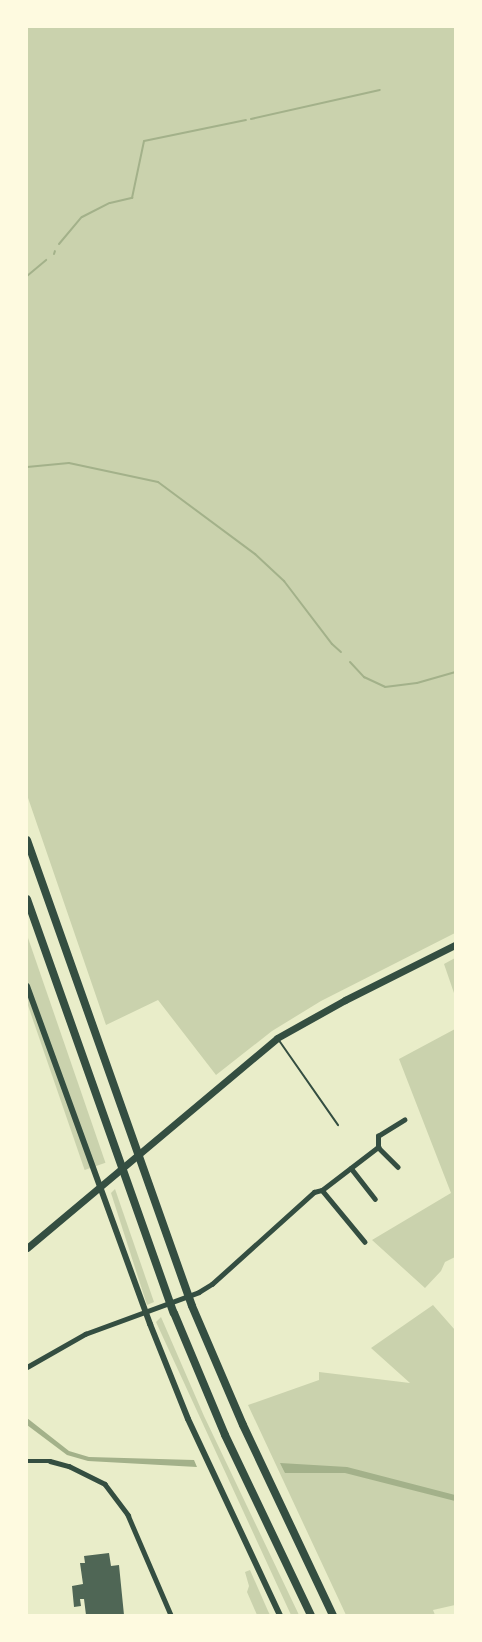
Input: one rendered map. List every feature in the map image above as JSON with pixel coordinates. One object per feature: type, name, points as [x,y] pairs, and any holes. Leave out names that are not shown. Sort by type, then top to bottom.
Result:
[{"type":"highway","points":[[27,840],[192,1306],[243,1425],[333,1615]]},
{"type":"highway","points":[[27,899],[164,1289],[225,1435],[311,1615]]},
{"type":"main road","points":[[27,1248],[278,1038],[345,1000],[455,945]]},
{"type":"main road","points":[[27,986],[29,997],[141,1302],[188,1419],[280,1615]]},
{"type":"street","points":[[398,1167],[378,1147],[378,1136],[404,1120]]},
{"type":"street","points":[[27,1367],[85,1334],[200,1292],[212,1284],[314,1192],[322,1190],[378,1147]]},
{"type":"street","points":[[351,1168],[375,1199]]},
{"type":"street","points":[[322,1190],[365,1242]]},
{"type":"street","points":[[27,1461],[50,1461],[69,1466],[105,1484],[128,1515],[171,1615]]},
{"type":"lane","points":[[278,1038],[338,1125]]},
{"type":"shaded area","points":[[27,27],[455,27],[455,933],[321,1001],[272,1031],[216,1075],[158,1000],[106,1025],[27,795]]},
{"type":"shaded area","points":[[27,935],[105,1163],[85,1170],[27,1003]]},
{"type":"shaded area","points":[[455,958],[455,996],[444,964]]},
{"type":"shaded area","points":[[455,1029],[455,1257],[445,1262],[441,1271],[425,1288],[372,1240],[451,1193],[399,1059]]},
{"type":"shaded area","points":[[115,1189],[154,1302],[147,1305],[111,1193]]},
{"type":"shaded area","points":[[433,1305],[455,1330],[455,1605],[433,1610],[435,1615],[346,1615],[248,1405],[319,1380],[319,1372],[410,1383],[371,1348]]},
{"type":"shaded area","points":[[161,1317],[204,1416],[299,1615],[291,1615],[156,1322]]},
{"type":"shaded area","points":[[27,1418],[69,1451],[89,1457],[194,1460],[197,1467],[88,1461],[67,1455],[27,1425]]},
{"type":"shaded area","points":[[280,1463],[347,1467],[455,1495],[455,1501],[345,1473],[285,1473]]},
{"type":"shaded area","points":[[250,1570],[270,1615],[257,1615],[247,1592],[249,1586],[245,1572]]},
{"type":"building","points":[[109,1553],[111,1566],[119,1565],[124,1615],[86,1615],[84,1599],[80,1599],[81,1606],[74,1607],[72,1586],[83,1584],[80,1563],[85,1563],[84,1556]]},
{"type":"waterway","points":[[251,119],[380,90]]},
{"type":"waterway","points":[[59,244],[82,217],[110,203],[132,198],[144,141],[246,120]]},
{"type":"waterway","points":[[27,276],[46,260]]},
{"type":"waterway","points":[[27,467],[69,463],[158,482],[255,554],[284,581],[332,644],[341,652]]},
{"type":"waterway","points":[[350,662],[364,677],[385,687],[417,683],[455,672]]}]
